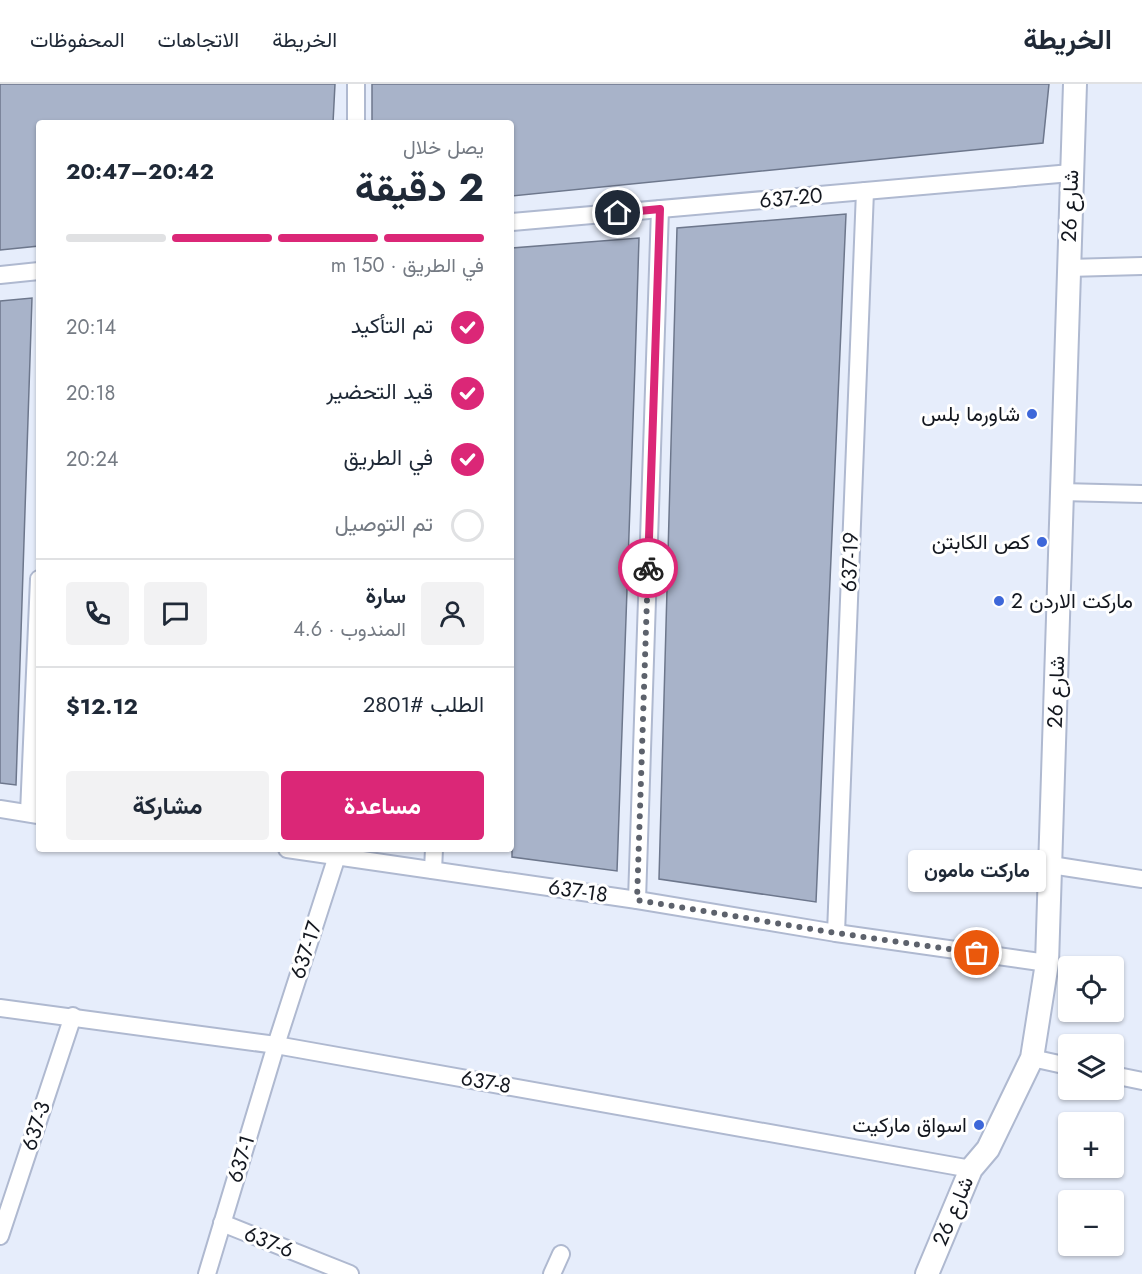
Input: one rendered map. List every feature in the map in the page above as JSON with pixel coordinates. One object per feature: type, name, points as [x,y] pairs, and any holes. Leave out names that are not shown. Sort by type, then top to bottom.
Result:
[{"type":"street","points":[[356,84],[356,120]]},
{"type":"street","name":"شارع 26","points":[[927,1274],[971,1169],[988,1149],[1032,1058],[1047,963],[1075,84]]},
{"type":"street","name":"637-20","points":[[514,222],[1071,173]]},
{"type":"street","name":"637-19","points":[[836,933],[865,191]]},
{"type":"street","points":[[637,900],[660,209]]},
{"type":"street","points":[[1068,268],[1142,266]]},
{"type":"street","points":[[0,275],[36,270]]},
{"type":"street","points":[[1061,492],[1142,494]]},
{"type":"street","points":[[0,809],[34,814],[36,720]]},
{"type":"street","name":"637-18","points":[[308,852],[1047,963]]},
{"type":"street","points":[[433,870],[434,852]]},
{"type":"street","name":"637-17","points":[[276,1045],[337,856]]},
{"type":"street","points":[[1051,866],[1142,879]]},
{"type":"street","name":"637-8","points":[[0,1008],[276,1045],[971,1169]]},
{"type":"street","name":"637-3","points":[[2,1226],[73,1016]]},
{"type":"street","name":"637-1","points":[[207,1274],[276,1045]]},
{"type":"street","points":[[1032,1058],[1058,1064]]},
{"type":"street","points":[[1124,1077],[1142,1081]]},
{"type":"street","name":"637-6","points":[[222,1223],[350,1274]]},
{"type":"street","points":[[552,1274],[561,1254]]},
{"type":"building","points":[[0,84],[335,84],[333,120],[36,120],[36,246],[0,250]]},
{"type":"building","points":[[372,84],[1049,84],[1043,143],[514,196],[514,120],[372,120]]},
{"type":"building","points":[[846,214],[816,902],[659,879],[677,228]]},
{"type":"building","points":[[639,238],[617,871],[512,857],[512,852],[514,852],[514,248]]},
{"type":"building","points":[[32,298],[16,785],[0,783],[0,301]]},
{"type":"way so far","points":[[648,568],[637,900],[836,933],[977,953]]},
{"type":"place","name":"شاورما بلس","points":[[1032,414]]},
{"type":"place","name":"كص الكابتن","points":[[1042,542]]},
{"type":"place","name":"ماركت الاردن 2","points":[[999,601]]},
{"type":"place","name":"ماركت مامون","points":[[977,953]]},
{"type":"place","name":"اسواق ماركيت","points":[[979,1125]]},
{"type":"route","points":[[618,213],[660,209],[648,568]]}]
